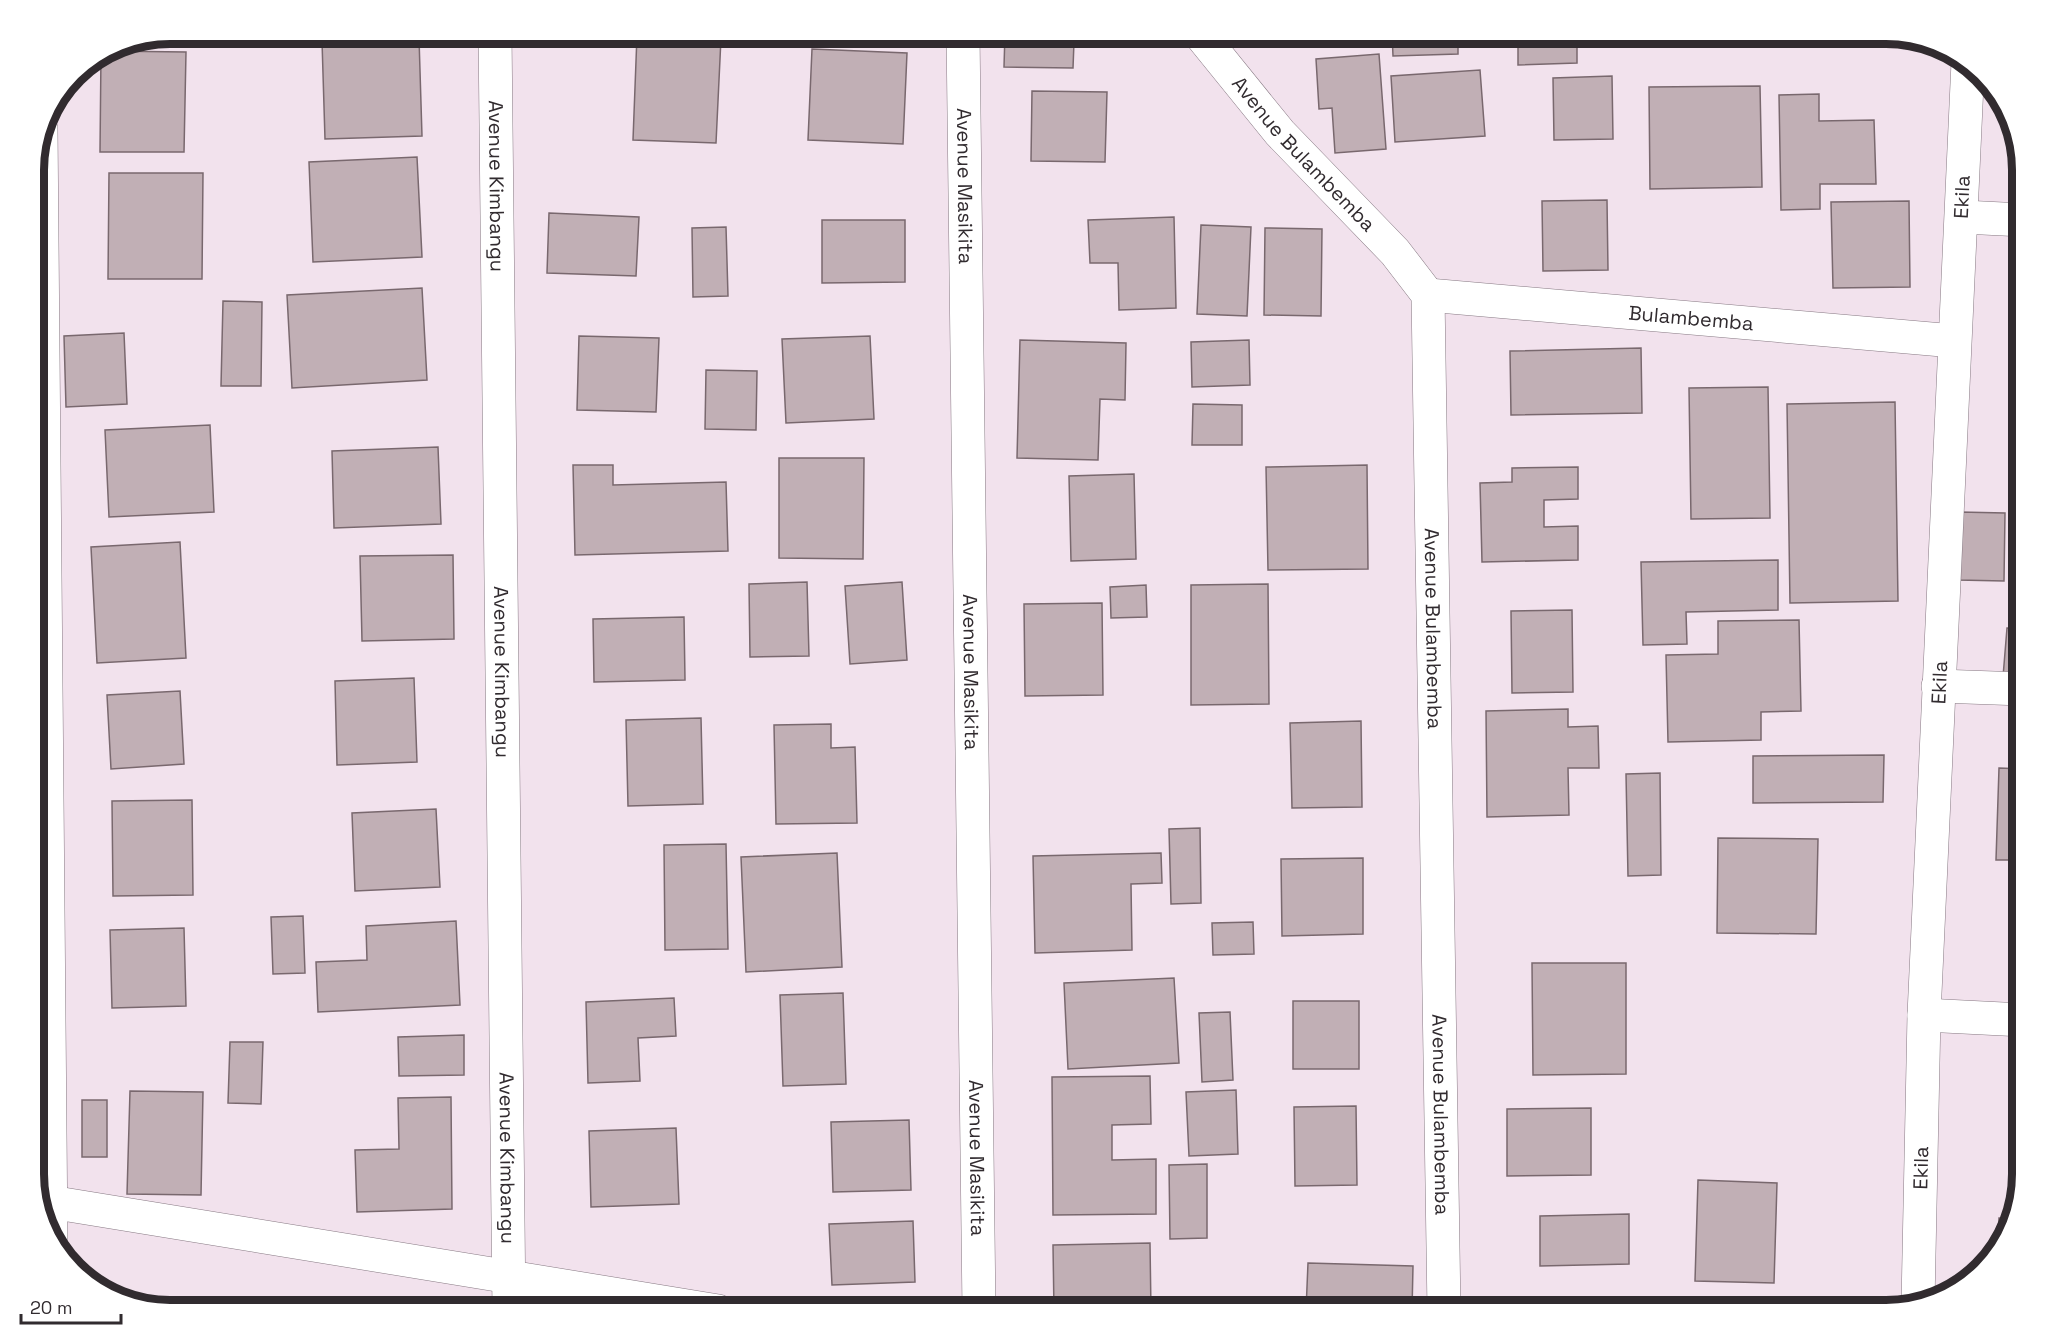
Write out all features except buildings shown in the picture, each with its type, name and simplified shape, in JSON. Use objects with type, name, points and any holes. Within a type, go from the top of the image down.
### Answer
[{"type":"street","name":"Avenue Kimbangu","points":[[495,44],[509,1300]]},
{"type":"street","name":"Avenue Masikita","points":[[963,44],[979,1300]]},
{"type":"street","name":"Avenue Bulambemba","points":[[1208,44],[1280,132],[1395,252],[1428,295],[1444,1300]]},
{"type":"street","name":"Ekila","points":[[1918,1296],[1924,1014],[1954,341],[1963,217],[1968,73]]},
{"type":"street","points":[[1963,217],[2012,219]]},
{"type":"street","name":"Bulambemba","points":[[1428,295],[1954,341]]},
{"type":"street","points":[[1938,686],[2012,689]]},
{"type":"street","points":[[44,933],[45,1191]]},
{"type":"street","points":[[1924,1014],[2012,1019]]},
{"type":"street","points":[[47,1201],[650,1300]]}]
